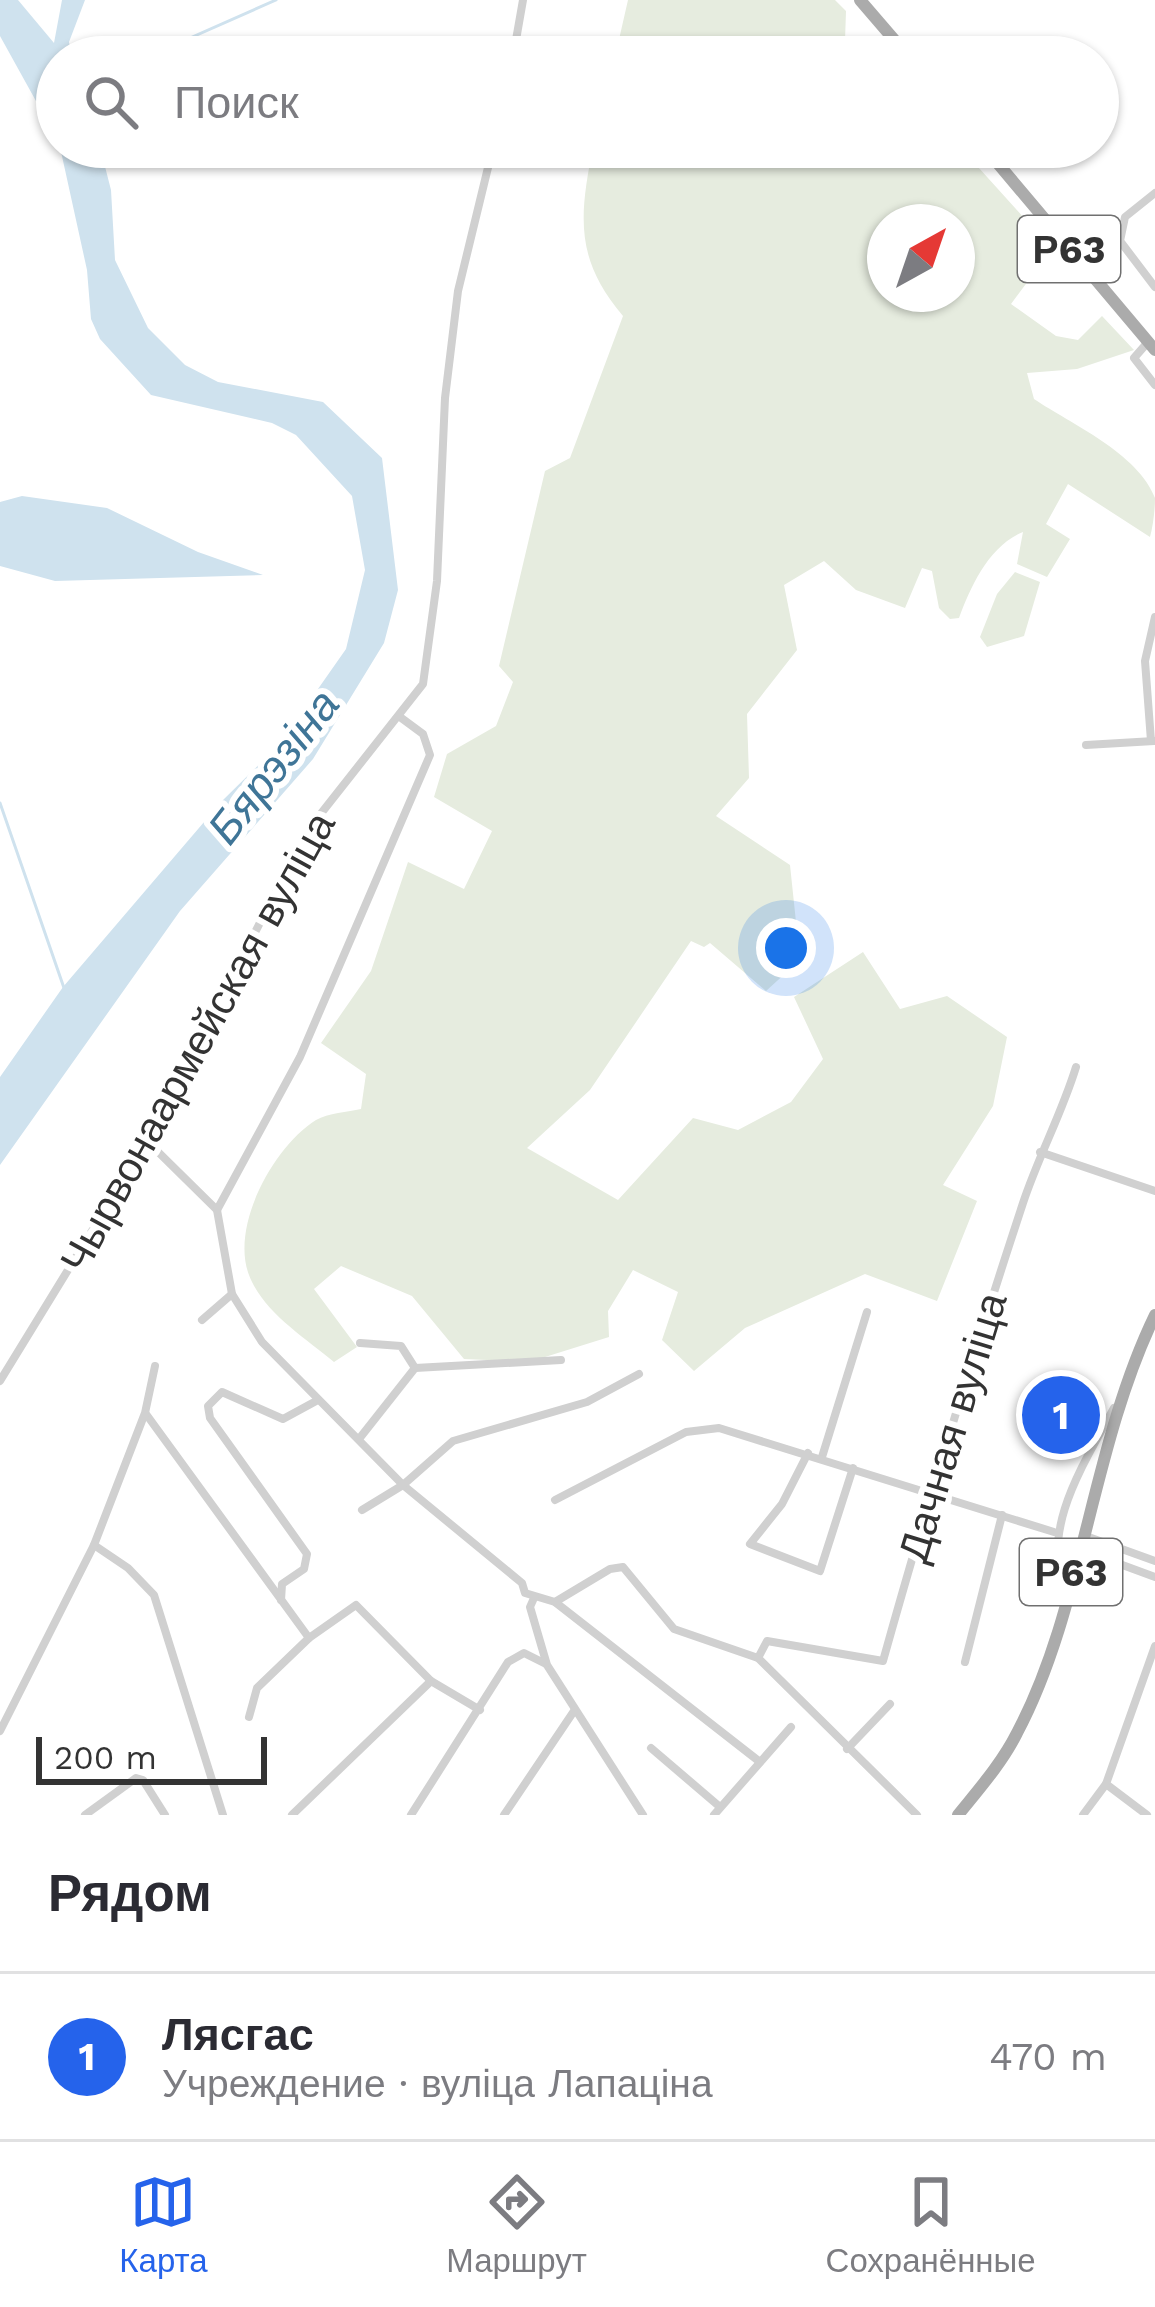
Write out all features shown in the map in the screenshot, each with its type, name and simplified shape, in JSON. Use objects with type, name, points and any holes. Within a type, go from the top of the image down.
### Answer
[{"type":"main road","points":[[860,0],[891,36]]},
{"type":"main road","name":"Р63","points":[[1002,168],[1152,346]]},
{"type":"main road","name":"Р63","points":[[958,1815],[1017,1734],[1044,1671],[1120,1397],[1155,1315]]},
{"type":"street","points":[[517,36],[523,0]]},
{"type":"street","name":"Чырвонаармейская вуліца","points":[[0,1381],[147,1141],[308,830],[400,717],[427,671],[458,292],[488,168]]},
{"type":"street","points":[[1155,193],[1125,217],[1120,241],[1155,287]]},
{"type":"street","points":[[1152,346],[1134,358],[1155,385]]},
{"type":"street","points":[[1086,745],[1153,741],[1145,661],[1155,617]]},
{"type":"street","points":[[217,1210],[301,1057],[430,755],[423,734],[400,717]]},
{"type":"street","name":"Дачная вуліца","points":[[758,1658],[767,1641],[884,1661],[930,1492],[1040,1152],[1064,1108],[1076,1067]]},
{"type":"street","points":[[147,1141],[217,1210],[232,1294],[262,1342],[318,1400],[403,1485],[533,1598],[555,1602],[760,1762]]},
{"type":"street","points":[[1040,1152],[1155,1191]]},
{"type":"street","points":[[202,1320],[232,1294]]},
{"type":"street","points":[[822,1457],[867,1312]]},
{"type":"street","points":[[360,1343],[400,1346],[415,1368]]},
{"type":"street","points":[[359,1439],[415,1368],[561,1360]]},
{"type":"street","points":[[0,1731],[94,1545],[146,1413],[155,1366]]},
{"type":"street","points":[[362,1510],[403,1485],[452,1441],[586,1402],[639,1374]]},
{"type":"street","points":[[281,1600],[282,1584],[304,1569],[307,1554],[210,1418],[208,1406],[222,1392],[283,1419],[318,1400]]},
{"type":"street","points":[[1065,1595],[1054,1567],[1054,1532],[1120,1397]]},
{"type":"street","points":[[146,1413],[309,1638]]},
{"type":"street","points":[[555,1500],[686,1432],[719,1428],[1054,1532]]},
{"type":"street","points":[[808,1454],[782,1504],[750,1544],[820,1571],[853,1468]]},
{"type":"street","points":[[964,1662],[1002,1515]]},
{"type":"street","points":[[1080,1542],[1155,1561]]},
{"type":"street","points":[[1080,1542],[1155,1577]]},
{"type":"street","points":[[94,1545],[154,1595],[223,1815]]},
{"type":"street","points":[[555,1602],[591,1578],[623,1567],[674,1630],[758,1658],[917,1815]]},
{"type":"street","points":[[533,1598],[530,1607],[547,1665],[643,1815]]},
{"type":"street","points":[[249,1717],[257,1688],[309,1638],[356,1605],[431,1681],[480,1710]]},
{"type":"street","points":[[1083,1815],[1106,1784],[1155,1646]]},
{"type":"street","points":[[411,1815],[517,1653],[547,1665]]},
{"type":"street","points":[[292,1815],[431,1681]]},
{"type":"street","points":[[847,1749],[890,1704]]},
{"type":"street","points":[[504,1815],[574,1711]]},
{"type":"street","points":[[651,1748],[717,1811],[790,1727]]},
{"type":"street","points":[[85,1815],[136,1778],[143,1780],[165,1815]]},
{"type":"street","points":[[1106,1784],[1147,1815]]},
{"type":"shaded area","points":[[628,0],[835,0],[846,11],[845,36],[620,36]]},
{"type":"shaded area","points":[[589,168],[979,168],[1052,249],[1011,304],[1056,336],[1078,340],[1102,316],[1134,350],[1077,369],[1027,373],[1034,399],[1119,453],[1146,482],[1155,498],[1151,533],[1150,537],[1068,484],[1046,524],[1070,539],[1047,577],[1017,564],[1023,532],[991,557],[959,618],[950,619],[939,608],[932,571],[922,568],[905,608],[856,590],[824,561],[784,585],[797,650],[747,714],[749,778],[716,816],[790,865],[800,960],[766,991],[710,943],[704,947],[691,941],[590,1090],[527,1148],[618,1200],[693,1118],[738,1130],[791,1102],[823,1059],[794,997],[863,952],[900,1009],[947,996],[1007,1037],[993,1106],[943,1185],[977,1201],[937,1301],[865,1274],[745,1328],[694,1371],[662,1340],[678,1292],[633,1270],[608,1311],[609,1337],[529,1362],[464,1359],[412,1296],[341,1266],[314,1289],[357,1347],[334,1362],[286,1323],[255,1288],[245,1255],[251,1211],[271,1168],[300,1132],[316,1120],[361,1109],[366,1074],[321,1043],[371,971],[408,862],[464,889],[492,831],[434,797],[447,754],[496,726],[513,682],[499,666],[545,471],[570,458],[623,316],[596,276],[585,237]]},
{"type":"shaded area","points":[[1015,572],[1040,582],[1024,636],[987,647],[980,637],[997,594]]},
{"type":"water","points":[[0,0],[18,0],[48,36],[36,36],[36,101],[0,36]]},
{"type":"water","points":[[62,0],[85,0],[71,36],[55,36]]},
{"type":"water","name":"Бярэзіна","points":[[65,168],[105,168],[115,260],[148,328],[185,365],[218,382],[323,402],[382,458],[398,590],[384,643],[313,759],[180,911],[0,1165],[0,1077],[63,987],[222,801],[278,746],[346,649],[365,570],[352,496],[296,435],[272,423],[151,395],[100,339],[91,319],[87,270]]},
{"type":"water","points":[[22,496],[107,508],[198,552],[263,575],[55,581],[0,566],[0,502]]},
{"type":"waterway","points":[[195,36],[276,0]]},
{"type":"waterway","points":[[0,803],[64,988]]},
{"type":"place","name":"Лясгас","points":[[1061,1415]]}]
